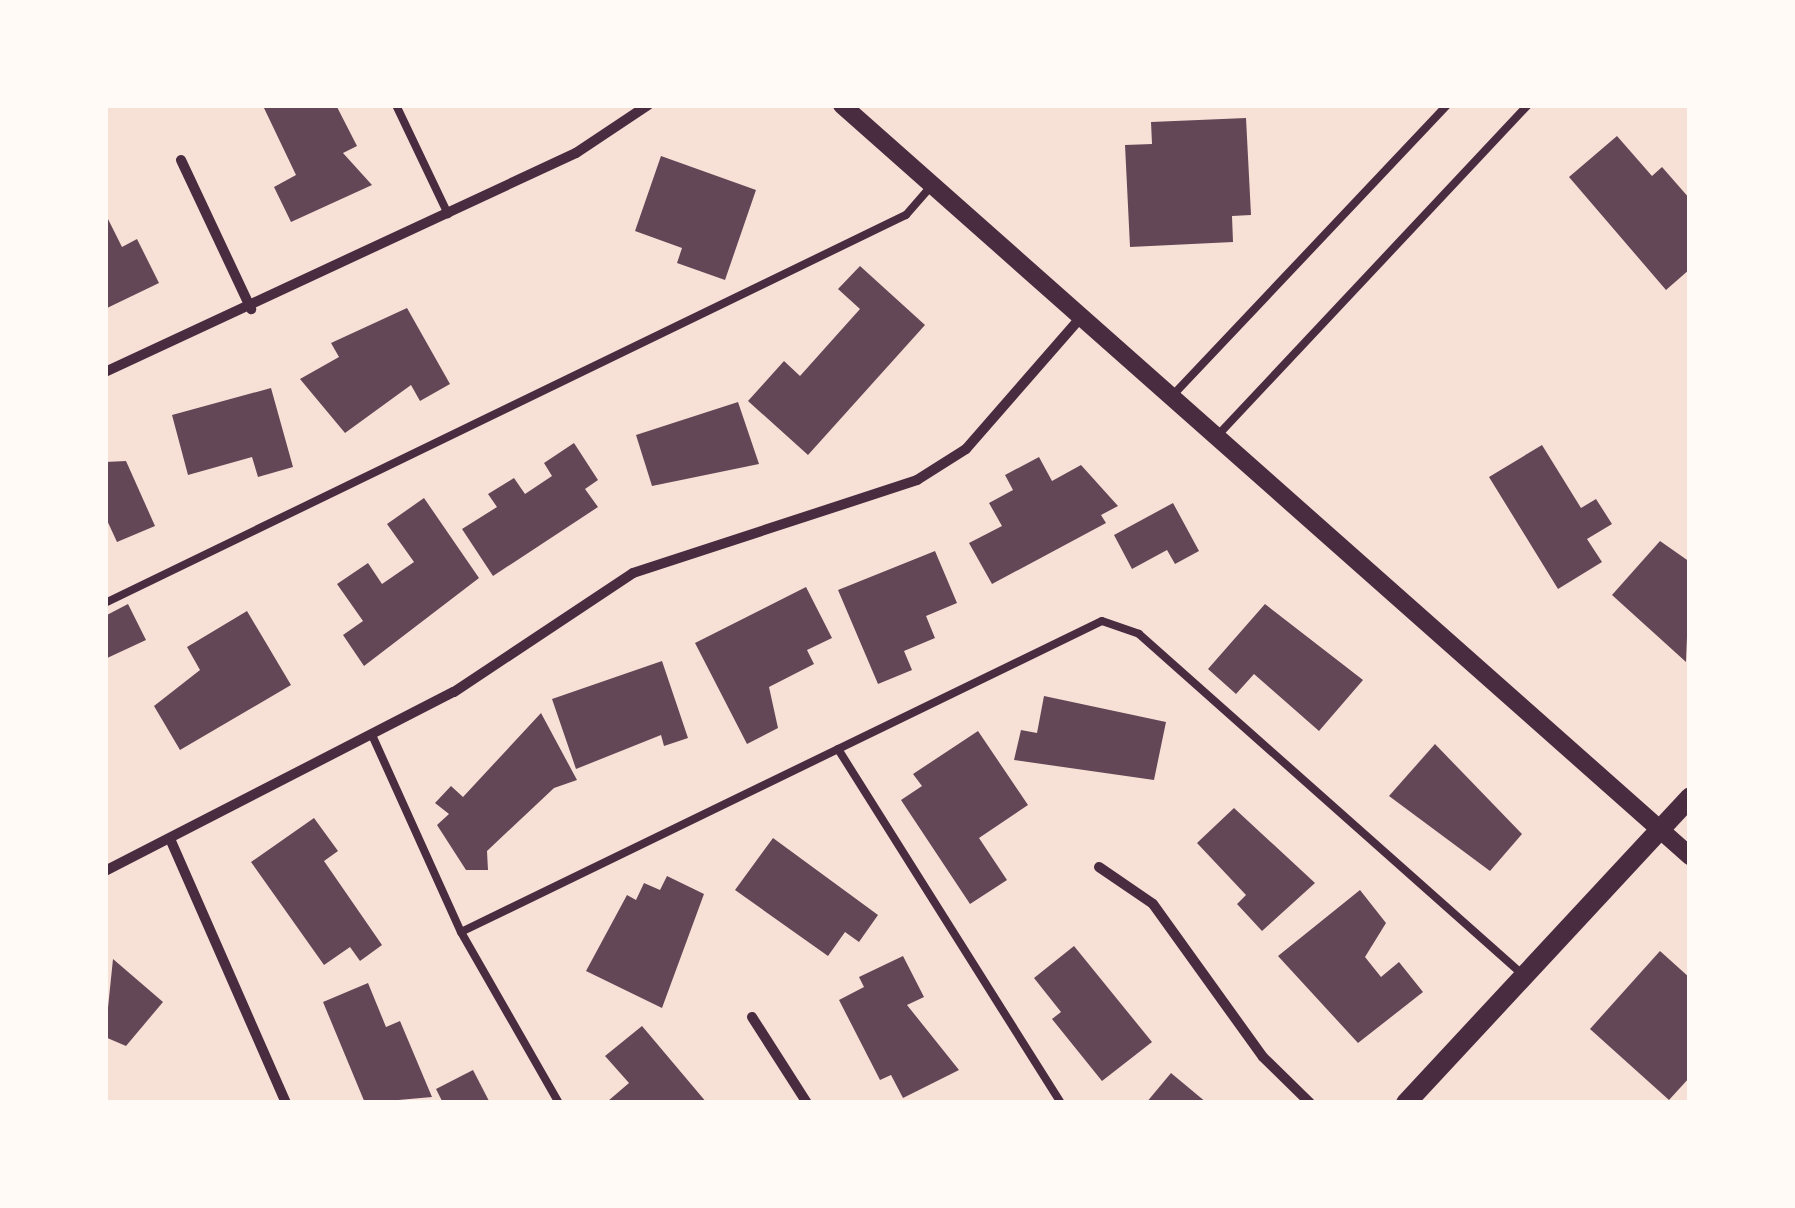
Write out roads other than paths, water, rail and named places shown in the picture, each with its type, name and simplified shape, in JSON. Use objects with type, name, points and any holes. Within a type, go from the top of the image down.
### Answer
[{"type":"main road","points":[[1406,1103],[1521,973],[1690,797]]},
{"type":"street","points":[[105,372],[576,154],[648,105]]},
{"type":"street","points":[[842,105],[1690,856]]},
{"type":"street","points":[[181,160],[250,308]]},
{"type":"street","points":[[105,871],[372,735],[633,574],[917,480],[966,449],[1082,316]]},
{"type":"street","points":[[171,840],[286,1103]]},
{"type":"street","points":[[1099,868],[1154,904],[1251,1043],[1310,1103]]},
{"type":"street","points":[[752,1017],[807,1103]]},
{"type":"lane","points":[[396,105],[448,214]]},
{"type":"lane","points":[[1173,395],[1446,105]]},
{"type":"lane","points":[[1218,435],[1529,106]]},
{"type":"lane","points":[[105,603],[906,215],[932,184]]},
{"type":"lane","points":[[461,932],[1102,621],[1139,634],[1521,973]]},
{"type":"lane","points":[[372,735],[461,932],[558,1103]]},
{"type":"lane","points":[[838,749],[1061,1103]]}]
